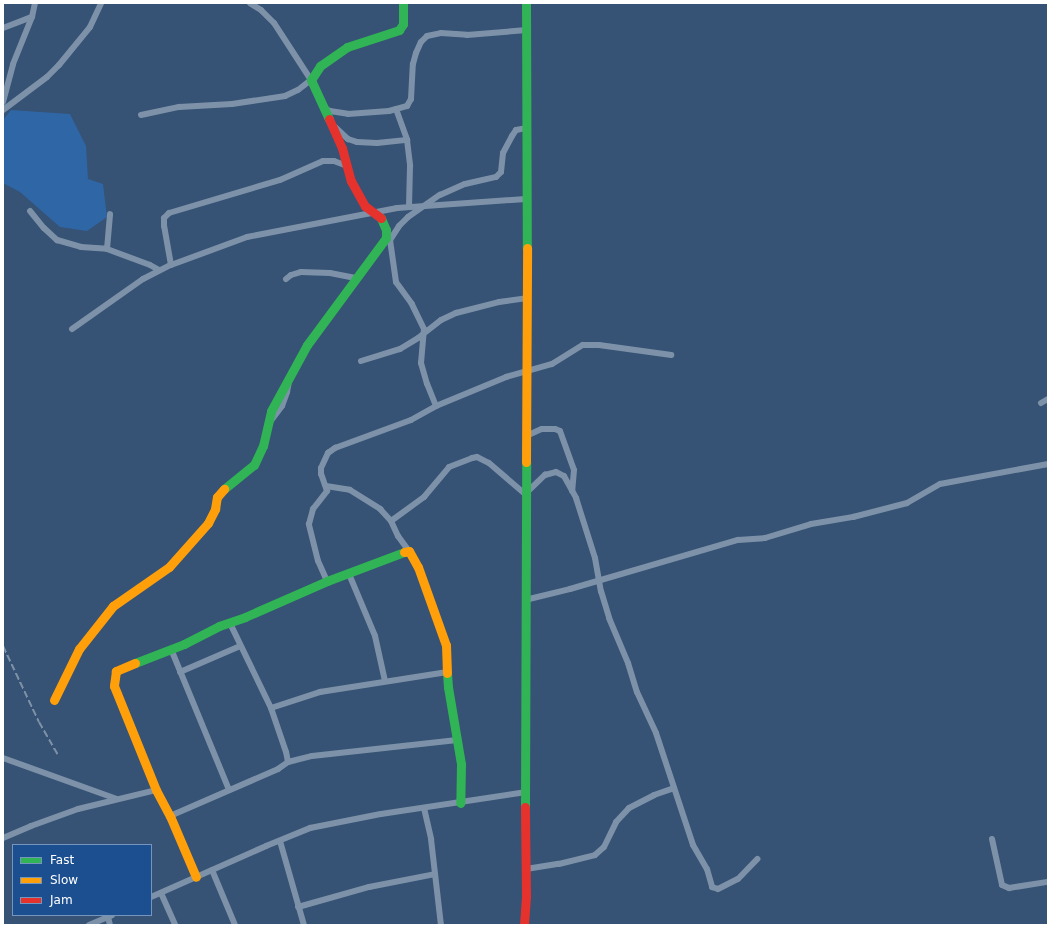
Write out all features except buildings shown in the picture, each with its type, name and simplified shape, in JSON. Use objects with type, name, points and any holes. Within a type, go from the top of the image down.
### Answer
[{"type":"street","points":[[3,102],[13,64],[32,17],[35,3]]},
{"type":"street","points":[[3,110],[47,77],[59,65],[90,27],[101,3]]},
{"type":"street","points":[[54,700],[79,649],[113,606],[169,567],[208,523],[215,509],[217,497],[224,488],[245,474],[254,465],[263,446],[271,411],[307,345],[323,321],[346,294],[386,238],[384,222],[376,212],[365,206],[351,181],[342,148],[311,80],[274,23],[261,10],[250,3]]},
{"type":"street","points":[[141,115],[179,107],[232,104],[285,96],[298,90],[311,80],[320,66],[347,47],[399,30],[403,24],[402,3]]},
{"type":"street","points":[[524,925],[526,869],[526,3]]},
{"type":"street","points":[[3,28],[32,17]]},
{"type":"street","points":[[322,107],[330,111],[348,114],[396,109],[407,106],[411,100],[413,64],[416,53],[421,42],[427,36],[441,33],[467,35],[527,30]]},
{"type":"street","points":[[396,109],[407,140],[410,166],[409,207]]},
{"type":"street","points":[[328,120],[348,139],[357,142],[377,144],[407,140]]},
{"type":"street","points":[[436,406],[421,364],[421,349],[424,333],[412,304],[396,282],[390,240],[399,226],[424,206],[458,187],[496,177],[501,172],[503,153],[512,136],[516,130],[526,128]]},
{"type":"street","points":[[171,265],[164,226],[164,218],[169,213],[280,180],[323,161],[334,161],[346,166]]},
{"type":"street","points":[[72,329],[129,288],[159,270],[247,237],[409,207],[526,199]]},
{"type":"street","points":[[30,211],[44,228],[57,240],[81,247],[108,249],[150,264],[159,270]]},
{"type":"street","points":[[108,249],[110,214]]},
{"type":"street","points":[[286,279],[296,273],[318,272],[344,274],[356,278]]},
{"type":"street","points":[[361,362],[400,349],[441,320],[456,313],[499,302],[527,298]]},
{"type":"street","points":[[327,581],[318,561],[309,524],[313,509],[325,495],[326,486],[322,480],[321,468],[328,453],[335,448],[411,420],[436,406],[496,380],[556,362],[583,345],[588,344],[670,355]]},
{"type":"street","points":[[1041,403],[1048,399]]},
{"type":"street","points":[[526,436],[542,429],[555,428],[560,431],[574,470],[572,491]]},
{"type":"street","points":[[391,521],[424,497],[449,466],[472,458],[477,457],[489,463],[525,494]]},
{"type":"street","points":[[525,600],[599,581],[738,540],[765,538],[811,524],[846,518],[907,503],[940,484],[1048,464]]},
{"type":"street","points":[[525,494],[545,476],[553,472],[560,473],[564,476],[572,491],[595,558],[599,581],[609,618],[628,664],[637,692],[656,733],[693,846],[707,869],[714,889],[718,889],[738,879],[757,859]]},
{"type":"street","points":[[326,486],[339,487],[360,495],[380,509],[391,521],[398,536],[418,567],[446,645],[447,672],[462,784],[460,803]]},
{"type":"street","points":[[196,877],[170,816],[156,790],[114,686],[114,679],[118,670],[171,649],[210,630],[230,623],[327,581],[349,574],[388,557],[409,551]]},
{"type":"street","points":[[349,574],[375,636],[386,681]]},
{"type":"street","points":[[230,623],[271,708],[288,762]]},
{"type":"street","points":[[180,672],[240,646]]},
{"type":"street","points":[[171,649],[229,790]]},
{"type":"street","points":[[271,708],[308,695],[447,672]]},
{"type":"street","points":[[170,816],[278,769],[288,762],[312,756],[457,740]]},
{"type":"street","points":[[3,758],[117,799]]},
{"type":"street","points":[[526,869],[559,864],[595,855],[604,846],[616,822],[629,808],[654,795],[674,788]]},
{"type":"street","points":[[3,838],[78,809],[156,790]]},
{"type":"street","points":[[152,897],[310,828],[334,822],[526,792]]},
{"type":"street","points":[[424,808],[431,839],[439,925]]},
{"type":"street","points":[[992,839],[1002,885],[1008,888],[1048,882]]},
{"type":"street","points":[[280,841],[304,925]]},
{"type":"street","points":[[212,870],[235,925]]},
{"type":"street","points":[[298,907],[369,887],[435,874]]},
{"type":"street","points":[[161,893],[175,925]]},
{"type":"street","points":[[89,925],[110,916],[110,925]]},
{"type":"shaded area","points":[[11,110],[70,114],[86,146],[88,179],[103,184],[107,217],[87,231],[60,227],[20,192],[3,183],[3,120]]},
{"type":"railway","points":[[3,646],[39,722],[58,755]]},
{"type":"traffic: fast","points":[[329,119],[311,80],[320,66],[347,47],[399,30],[403,24],[403,3]]},
{"type":"traffic: fast","points":[[526,3],[527,248]]},
{"type":"traffic: fast","points":[[224,489],[254,465],[263,446],[271,411],[307,345],[386,238],[386,230],[381,218]]},
{"type":"traffic: fast","points":[[525,807],[526,462]]},
{"type":"traffic: fast","points":[[135,663],[184,644],[219,626],[245,617],[327,581],[404,552]]},
{"type":"traffic: fast","points":[[447,673],[461,764],[460,803]]},
{"type":"traffic: slow","points":[[526,462],[527,248]]},
{"type":"traffic: slow","points":[[54,700],[79,649],[113,606],[169,567],[208,523],[215,509],[217,497],[224,489]]},
{"type":"traffic: slow","points":[[404,552],[409,551],[418,567],[446,645],[447,673]]},
{"type":"traffic: slow","points":[[135,663],[116,671],[114,686],[156,790],[170,816],[196,877]]},
{"type":"traffic: jam","points":[[329,119],[342,148],[351,181],[365,206],[381,218]]},
{"type":"traffic: jam","points":[[524,925],[526,895],[525,807]]}]
